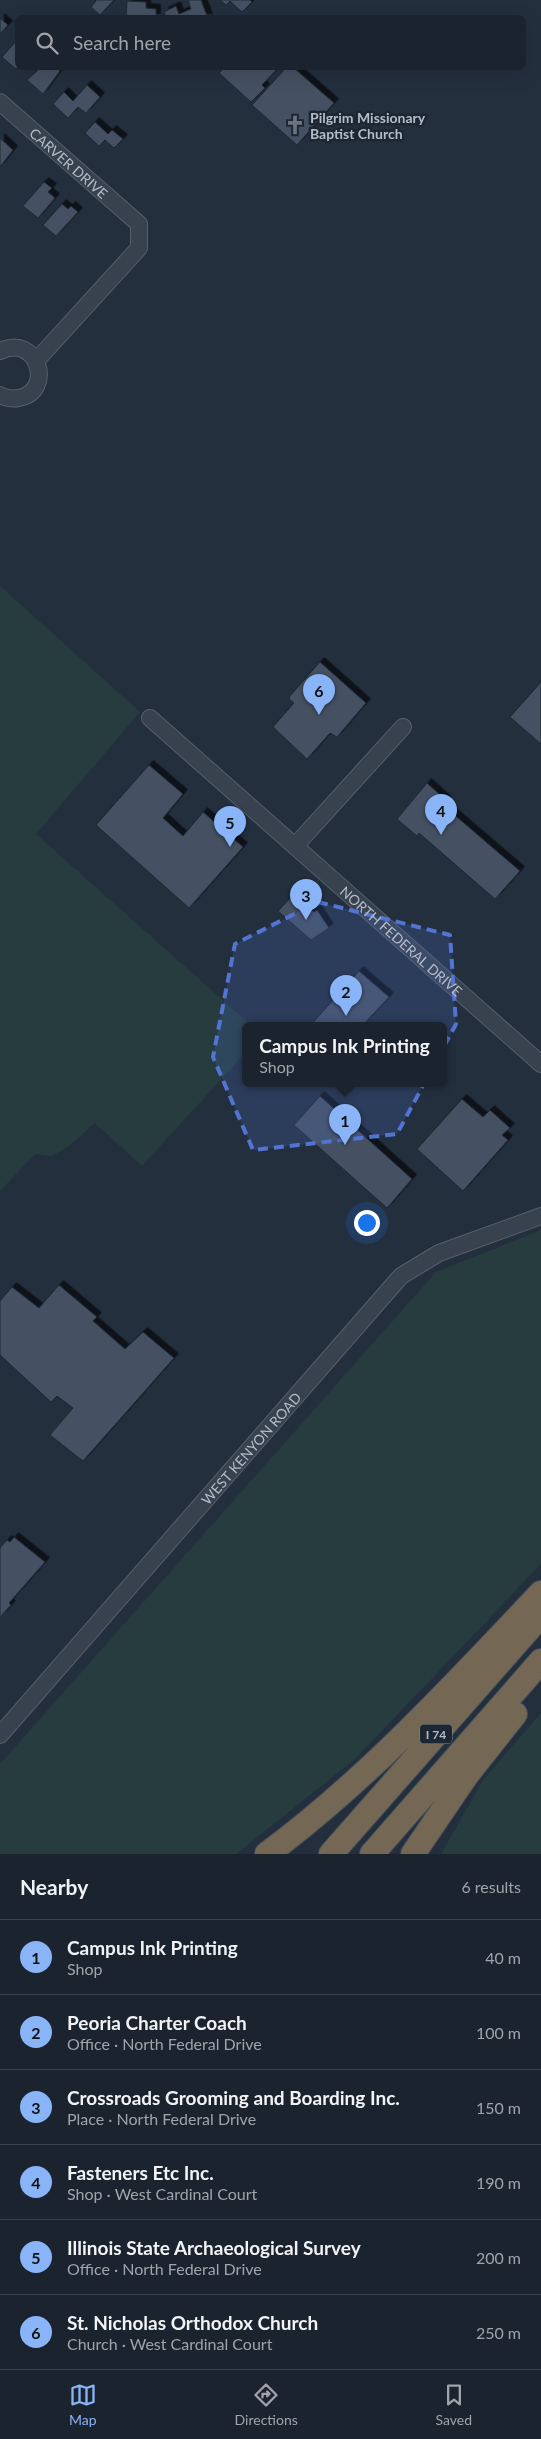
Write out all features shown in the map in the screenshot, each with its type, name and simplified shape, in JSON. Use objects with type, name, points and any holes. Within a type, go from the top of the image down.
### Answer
[{"type":"highway","points":[[267,1854],[333,1802],[405,1733],[541,1593]]},
{"type":"highway","name":"I 74","points":[[331,1854],[541,1615]]},
{"type":"highway","name":"I 74","points":[[372,1854],[541,1661]]},
{"type":"highway","points":[[413,1854],[466,1776],[541,1682]]},
{"type":"street","name":"CARVER DRIVE","points":[[0,102],[140,224],[139,248],[36,361]]},
{"type":"street","points":[[0,351],[17,348],[31,355],[36,361],[38,378],[29,394],[12,399],[0,395]]},
{"type":"street","name":"NORTH FEDERAL DRIVE","points":[[150,718],[541,1064]]},
{"type":"street","points":[[295,846],[403,727]]},
{"type":"street","name":"WEST KENYON ROAD","points":[[0,1735],[401,1276],[438,1253],[541,1216]]},
{"type":"highlighted area","points":[[318,902],[450,935],[456,1024],[397,1134],[253,1150],[213,1057],[235,944]]},
{"type":"green space","points":[[0,586],[140,712],[36,834],[248,1022],[242,1022],[242,1056],[142,1166],[95,1123],[69,1146],[52,1156],[35,1154],[0,1191]]},
{"type":"green space","points":[[541,1230],[541,1564],[355,1759],[236,1854],[0,1854],[0,1764],[436,1272]]},
{"type":"green space","points":[[541,1713],[541,1854],[441,1854],[483,1780]]},
{"type":"building","points":[[95,0],[114,0],[100,15],[91,7]]},
{"type":"building","points":[[188,0],[201,0],[207,15],[166,15],[164,12],[176,6],[179,14],[191,9]]},
{"type":"building","points":[[220,0],[250,0],[252,2],[242,12],[230,1],[226,5]]},
{"type":"building","points":[[127,1],[146,2],[146,8],[156,9],[156,15],[126,15]]},
{"type":"building","points":[[0,18],[8,25],[0,34]]},
{"type":"building","points":[[15,42],[15,68],[2,57]]},
{"type":"building","points":[[38,70],[60,71],[43,94],[27,80]]},
{"type":"building","points":[[222,70],[276,70],[262,85],[265,88],[251,102],[219,73]]},
{"type":"building","name":"Pilgrim Missionary Baptist Church","points":[[284,70],[296,70],[334,103],[297,145],[252,105]]},
{"type":"building","points":[[87,85],[100,97],[86,113],[78,107],[68,118],[53,104],[64,92],[73,101]]},
{"type":"building","points":[[95,122],[108,134],[112,130],[123,139],[114,148],[105,140],[99,146],[85,133]]},
{"type":"building","points":[[0,138],[13,150],[0,167]]},
{"type":"building","points":[[44,182],[52,188],[48,192],[55,198],[38,218],[23,206]]},
{"type":"building","points":[[62,204],[68,209],[71,206],[78,212],[56,236],[43,225]]},
{"type":"building","points":[[320,662],[366,703],[337,737],[330,733],[307,759],[273,727],[294,703],[289,699],[290,696]]},
{"type":"building","points":[[541,682],[541,744],[510,717]]},
{"type":"building","points":[[149,765],[183,794],[163,818],[183,836],[203,812],[243,847],[189,908],[96,825]]},
{"type":"building","points":[[427,783],[447,801],[443,805],[520,871],[495,899],[419,833],[417,836],[397,819]]},
{"type":"building","points":[[294,894],[314,912],[317,910],[329,928],[311,940],[278,911]]},
{"type":"building","points":[[359,971],[389,997],[366,1022],[314,1022]]},
{"type":"building","points":[[320,1096],[412,1179],[387,1208],[294,1125]]},
{"type":"building","points":[[462,1099],[483,1117],[490,1110],[510,1128],[502,1135],[508,1140],[463,1191],[417,1149]]},
{"type":"building","points":[[59,1285],[97,1317],[93,1321],[125,1349],[143,1332],[174,1358],[83,1461],[50,1435],[73,1408],[57,1396],[51,1402],[0,1355],[0,1301],[12,1287],[39,1308]]},
{"type":"building","points":[[14,1537],[45,1562],[9,1603],[11,1605],[0,1617],[0,1548],[7,1540],[10,1542]]},
{"type":"place","name":"Pilgrim Missionary Baptist Church","points":[[295,125]]},
{"type":"place","name":"St. Nicholas Orthodox Church","points":[[319,715]]},
{"type":"place","name":"Fasteners Etc Inc.","points":[[441,835]]},
{"type":"place","name":"Illinois State Archaeological Survey","points":[[230,847]]},
{"type":"place","name":"Crossroads Grooming and Boarding Inc.","points":[[306,920]]},
{"type":"place","name":"Peoria Charter Coach","points":[[346,1016]]},
{"type":"place","name":"Campus Ink Printing","points":[[345,1145]]}]
